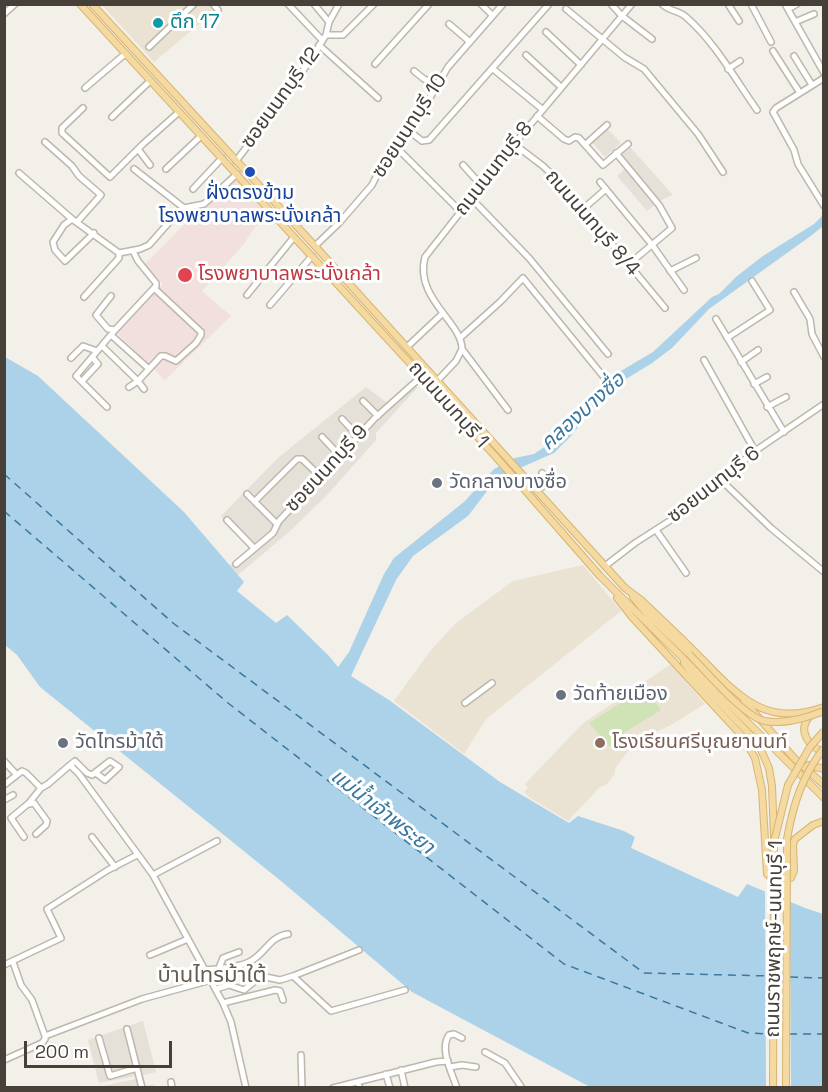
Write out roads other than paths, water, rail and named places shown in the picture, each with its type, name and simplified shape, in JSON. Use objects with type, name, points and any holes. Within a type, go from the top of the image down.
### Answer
[{"type":"main road","name":"ถนนนนทบุรี 1","points":[[80,4],[422,376],[520,478],[600,576],[699,671],[824,798]]},
{"type":"main road","name":"ถนนนนทบุรี 1","points":[[92,4],[407,347],[499,455]]},
{"type":"main road","name":"ถนนนนทบุรี 1","points":[[520,478],[537,491],[625,588],[641,600],[742,699],[764,710],[781,713],[795,714],[823,709]]},
{"type":"main road","points":[[600,576],[632,617],[743,737],[752,751],[762,790],[767,874],[771,877],[791,878],[794,871],[793,844],[795,839],[813,825],[824,821]]},
{"type":"main road","points":[[625,588],[648,615],[743,709],[764,721],[802,719],[823,709]]},
{"type":"main road","points":[[677,652],[708,691],[758,742],[772,786],[774,842]]},
{"type":"main road","points":[[742,699],[794,758],[824,786]]},
{"type":"main road","points":[[823,709],[807,720],[805,736],[809,744],[824,750]]},
{"type":"main road","name":"ถนนราชพฤกษ์-นนทบุรี 1","points":[[773,1088],[774,842],[788,785],[810,747],[824,731]]},
{"type":"main road","name":"ถนนราชพฤกษ์-นนทบุรี 1","points":[[786,1088],[787,839],[792,809],[807,771],[824,750]]},
{"type":"main road","points":[[794,758],[806,765],[824,769]]},
{"type":"street","points":[[4,14],[15,4]]},
{"type":"street","points":[[149,47],[194,4]]},
{"type":"street","points":[[213,4],[218,10]]},
{"type":"street","points":[[288,4],[378,98]]},
{"type":"street","points":[[314,4],[329,22]]},
{"type":"street","points":[[322,40],[339,4]]},
{"type":"street","points":[[322,40],[343,35],[374,4]]},
{"type":"street","points":[[418,4],[423,10]]},
{"type":"street","points":[[375,64],[429,4]]},
{"type":"street","points":[[481,4],[492,15]]},
{"type":"street","name":"ซอยนนทบุรี 10","points":[[315,246],[340,222],[372,185],[382,165],[439,84],[448,67],[503,4]]},
{"type":"street","points":[[408,130],[422,141],[429,141],[549,4]]},
{"type":"street","points":[[611,4],[651,39]]},
{"type":"street","name":"ถนนนนทบุรี 8","points":[[508,410],[462,349],[460,338],[431,297],[424,261],[430,250],[542,109],[632,4]]},
{"type":"street","points":[[662,4],[672,12],[685,15],[711,45],[758,110]]},
{"type":"street","points":[[728,4],[739,21]]},
{"type":"street","points":[[751,4],[771,42]]},
{"type":"street","points":[[797,4],[786,7],[824,73]]},
{"type":"street","points":[[566,9],[624,57],[644,69],[698,134],[723,172]]},
{"type":"street","points":[[795,22],[814,14]]},
{"type":"street","points":[[450,24],[470,42]]},
{"type":"street","points":[[546,32],[581,65]]},
{"type":"street","name":"ซอยนนทบุรี 12","points":[[236,161],[281,102],[322,40]]},
{"type":"street","points":[[773,51],[800,93]]},
{"type":"street","points":[[85,88],[125,54]]},
{"type":"street","points":[[526,55],[561,87]]},
{"type":"street","points":[[794,56],[812,85]]},
{"type":"street","points":[[728,69],[740,61]]},
{"type":"street","points":[[494,69],[542,109]]},
{"type":"street","points":[[414,71],[424,79],[439,84]]},
{"type":"street","points":[[824,78],[773,112],[794,150],[798,164],[824,206]]},
{"type":"street","points":[[112,117],[150,81]]},
{"type":"street","points":[[83,108],[62,129],[62,133],[110,177],[179,112]]},
{"type":"street","points":[[537,116],[564,139],[569,141],[577,136],[603,165],[628,144]]},
{"type":"street","points":[[584,144],[587,144],[607,125]]},
{"type":"street","points":[[166,169],[201,136]]},
{"type":"street","points":[[45,142],[101,195],[74,220],[64,225],[53,242],[55,250],[65,261],[94,233]]},
{"type":"street","name":"ถนนนนทบุรี 8/4","points":[[514,144],[543,166],[583,209],[665,308]]},
{"type":"street","points":[[396,147],[461,212]]},
{"type":"street","points":[[138,149],[150,165]]},
{"type":"street","points":[[616,153],[659,205],[672,228],[653,246],[628,264]]},
{"type":"street","points":[[193,189],[222,158]]},
{"type":"street","points":[[463,165],[482,185]]},
{"type":"street","points":[[134,169],[184,208]]},
{"type":"street","points":[[19,173],[74,220],[119,253],[149,245],[184,208],[200,206],[209,201],[237,174]]},
{"type":"street","points":[[600,182],[653,246],[684,290]]},
{"type":"street","points":[[583,209],[606,189]]},
{"type":"street","points":[[471,198],[529,258],[608,354]]},
{"type":"street","points":[[247,295],[294,237]]},
{"type":"street","points":[[107,407],[76,376],[113,332],[155,289],[156,283],[133,251]]},
{"type":"street","points":[[84,297],[119,258],[119,253]]},
{"type":"street","points":[[270,305],[312,256]]},
{"type":"street","points":[[670,271],[696,258]]},
{"type":"street","points":[[460,338],[523,278],[603,376]]},
{"type":"street","points":[[727,338],[770,310],[752,281]]},
{"type":"street","points":[[129,387],[138,381],[161,356],[176,361],[196,343],[201,335],[155,289]]},
{"type":"street","points":[[794,292],[810,319],[812,334],[824,357]]},
{"type":"street","points":[[111,296],[96,315],[149,369]]},
{"type":"street","points":[[407,347],[442,314]]},
{"type":"street","points":[[716,319],[784,432]]},
{"type":"street","points":[[72,358],[83,346],[97,351]]},
{"type":"street","points":[[102,346],[144,389]]},
{"type":"street","points":[[437,381],[456,361],[462,349]]},
{"type":"street","points":[[741,362],[758,350]]},
{"type":"street","points":[[84,380],[98,364],[92,357]]},
{"type":"street","points":[[704,360],[755,452]]},
{"type":"street","name":"ซอยนนทบุรี 9","points":[[236,564],[273,533],[278,524],[358,436],[422,376]]},
{"type":"street","points":[[754,384],[767,377]]},
{"type":"street","points":[[767,407],[786,397]]},
{"type":"street","points":[[363,401],[378,416]]},
{"type":"street","name":"ซอยนนทบุรี 6","points":[[605,566],[688,509],[755,452],[824,404]]},
{"type":"street","points":[[342,419],[358,436]]},
{"type":"street","points":[[322,437],[340,456]]},
{"type":"street","points":[[255,501],[297,459],[302,459],[321,477]]},
{"type":"street","points":[[537,491],[549,481],[542,473]]},
{"type":"street","points":[[722,480],[771,528],[824,572]]},
{"type":"street","points":[[247,494],[278,524]]},
{"type":"street","points":[[227,520],[254,548]]},
{"type":"street","points":[[656,530],[686,573]]},
{"type":"street","points":[[465,703],[492,683]]},
{"type":"street","points":[[4,761],[16,774]]},
{"type":"street","points":[[24,837],[11,818],[29,803],[41,788],[75,761],[89,775],[96,773]]},
{"type":"street","points":[[71,766],[153,875],[206,970],[223,1003],[236,1042],[246,1088]]},
{"type":"street","points":[[4,785],[22,771],[26,772],[41,788]]},
{"type":"street","points":[[4,800],[13,795]]},
{"type":"street","points":[[29,803],[30,805],[34,803],[47,821],[46,825],[36,834]]},
{"type":"street","points":[[92,837],[115,867]]},
{"type":"street","points":[[153,875],[217,841]]},
{"type":"street","points":[[4,965],[61,938],[47,909],[137,855]]},
{"type":"street","points":[[206,970],[250,962],[275,937],[288,934]]},
{"type":"street","points":[[150,955],[188,939]]},
{"type":"street","points":[[216,989],[229,986],[244,990],[261,975],[280,980],[359,950]]},
{"type":"street","points":[[219,968],[223,958],[239,952]]},
{"type":"street","points":[[4,1060],[45,1040],[32,1000],[21,985],[13,962]]},
{"type":"street","points":[[293,976],[331,1011],[405,990]]},
{"type":"street","points":[[45,1036],[142,999],[211,980]]},
{"type":"street","points":[[223,1003],[275,990],[279,991],[283,1000]]},
{"type":"street","points":[[127,1029],[142,1088]]},
{"type":"street","points":[[457,1088],[449,1064],[446,1039],[451,1034],[462,1038]]},
{"type":"street","points":[[99,1038],[110,1076],[137,1068]]},
{"type":"street","points":[[485,1052],[505,1063],[522,1088]]},
{"type":"street","points":[[301,1055],[302,1088]]},
{"type":"street","points":[[333,1088],[443,1060],[449,1064],[476,1067]]},
{"type":"street","points":[[401,1070],[405,1088]]},
{"type":"street","points":[[386,1074],[390,1088]]},
{"type":"water","points":[[823,215],[823,226],[812,235],[709,309],[672,348],[608,390],[554,453],[497,478],[468,516],[413,556],[396,580],[351,676],[389,700],[500,782],[569,823],[578,816],[624,831],[635,837],[631,848],[738,897],[747,884],[823,914],[823,1087],[590,1087],[412,992],[281,881],[40,687],[17,655],[5,645],[5,357],[38,376],[184,512],[244,582],[237,591],[276,623],[287,615],[338,667],[349,652],[384,574],[394,558],[465,501],[494,469],[515,458],[534,454],[552,442],[584,403],[609,378],[653,352],[737,276],[763,256],[814,224]]},
{"type":"place","name":"ตึก 17","points":[[158,23]]},
{"type":"place","name":"ฝั่งตรงข้าม โรงพยาบาลพระนั่งเกล้า","points":[[250,172]]},
{"type":"place","name":"โรงพยาบาลพระนั่งเกล้า","points":[[185,275]]},
{"type":"place","name":"วัดกลางบางซื่อ","points":[[437,483]]},
{"type":"place","name":"วัดท้ายเมือง","points":[[561,695]]},
{"type":"place","name":"วัดไทรม้าใต้","points":[[63,743]]},
{"type":"place","name":"โรงเรียนศรีบุณยานนท์","points":[[600,743]]},
{"type":"district","name":"บ้านไทรม้าใต้","points":[[212,976]]},
{"type":"water label","name":"คลองบางซื่อ","points":[[583,412]]},
{"type":"water label","name":"แม่น้ำเจ้าพระยา","points":[[382,812]]}]
